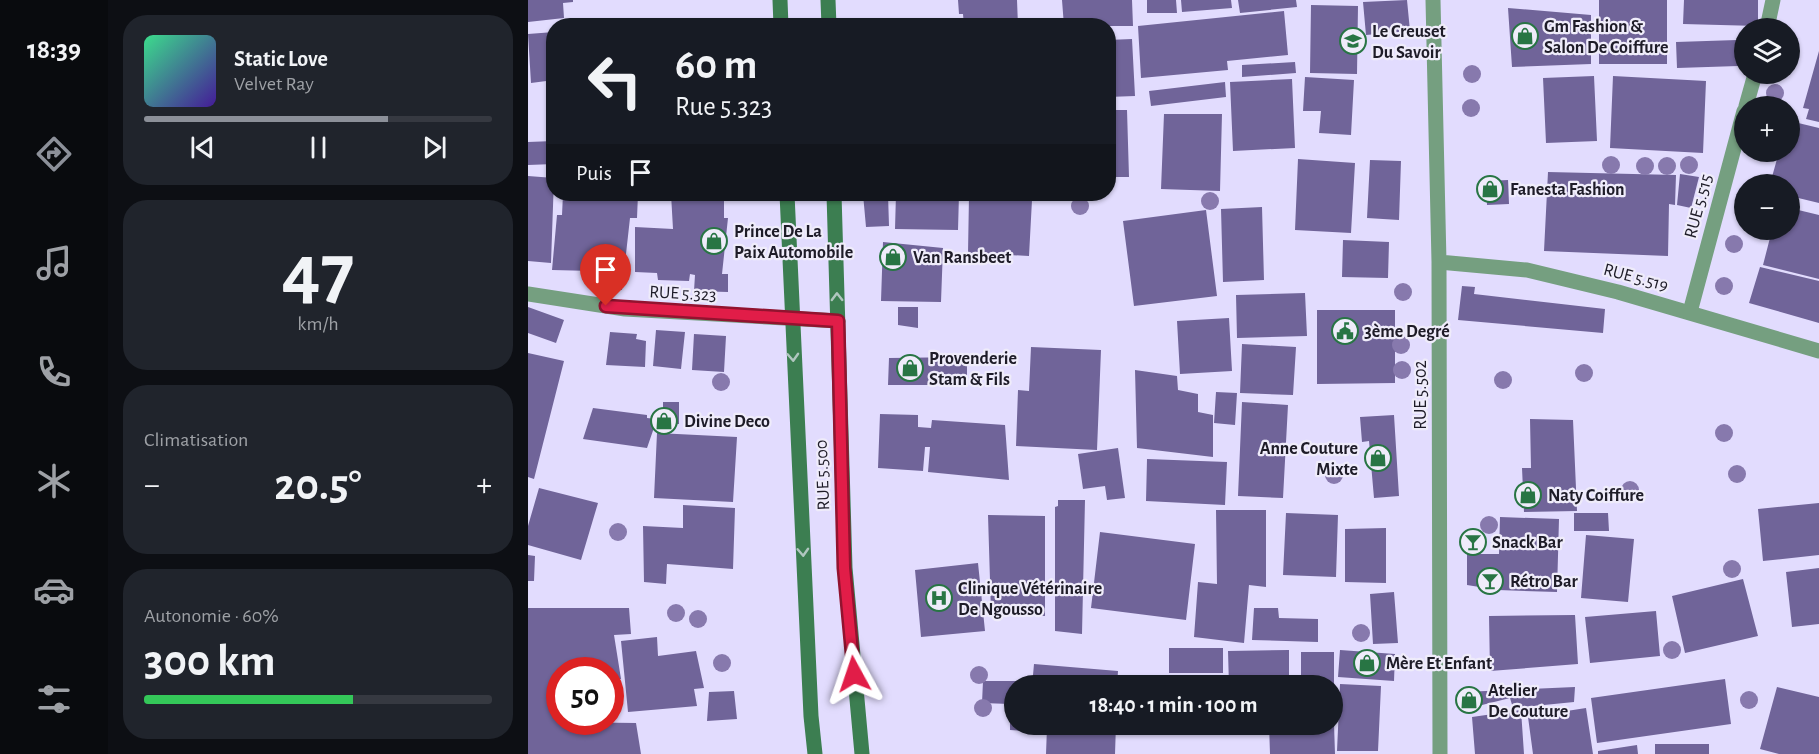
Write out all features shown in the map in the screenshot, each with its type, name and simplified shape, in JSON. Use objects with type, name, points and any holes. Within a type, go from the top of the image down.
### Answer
[{"type":"main road","points":[[780,0],[781,18]]},
{"type":"main road","points":[[828,0],[829,18]]},
{"type":"main road","name":"RUE 5.500","points":[[787,201],[791,319],[815,754]]},
{"type":"main road","name":"RUE 5.500","points":[[834,201],[844,568],[862,754]]},
{"type":"street","name":"RUE 5.502","points":[[1433,0],[1439,262],[1440,754]]},
{"type":"street","points":[[1769,18],[1773,0]]},
{"type":"street","name":"RUE 5.515","points":[[1690,312],[1734,148]]},
{"type":"street","name":"RUE 5.519","points":[[1439,262],[1527,270],[1690,312],[1819,351]]},
{"type":"street","name":"RUE 5.323","points":[[528,294],[625,309],[838,321]]},
{"type":"building","points":[[528,0],[573,0],[573,2],[563,3],[564,18],[546,18],[546,20],[528,22]]},
{"type":"building","points":[[958,0],[1017,0],[1018,18],[963,18],[963,14],[959,14]]},
{"type":"building","points":[[1062,0],[1132,0],[1133,26],[1116,26],[1116,18],[1063,18]]},
{"type":"building","points":[[1147,0],[1176,0],[1177,13],[1147,13]]},
{"type":"building","points":[[1181,0],[1231,0],[1232,8],[1182,12]]},
{"type":"building","points":[[1238,0],[1296,0],[1297,7],[1240,13]]},
{"type":"building","points":[[1407,0],[1410,31],[1366,35],[1363,2]]},
{"type":"building","points":[[1599,0],[1667,0],[1667,64],[1599,64]]},
{"type":"building","points":[[1684,0],[1758,0],[1758,18],[1734,18],[1734,25],[1683,24]]},
{"type":"building","points":[[1311,5],[1358,6],[1357,74],[1310,73]]},
{"type":"building","points":[[1508,8],[1591,15],[1591,64],[1512,67]]},
{"type":"building","points":[[1284,11],[1288,55],[1227,61],[1228,70],[1141,78],[1138,26]]},
{"type":"building","points":[[546,33],[546,81],[531,83],[528,34]]},
{"type":"building","points":[[1132,39],[1135,96],[1116,97],[1116,40]]},
{"type":"building","points":[[1734,40],[1734,66],[1677,68],[1676,42]]},
{"type":"building","points":[[1819,51],[1819,122],[1806,119],[1809,109],[1803,108]]},
{"type":"building","points":[[1295,62],[1296,73],[1242,77],[1242,65]]},
{"type":"building","points":[[1594,76],[1597,141],[1546,143],[1543,78]]},
{"type":"building","points":[[1613,76],[1706,81],[1703,153],[1610,148]]},
{"type":"building","points":[[1305,77],[1354,80],[1351,135],[1319,133],[1321,111],[1303,111]]},
{"type":"building","points":[[1292,79],[1295,148],[1233,151],[1230,82]]},
{"type":"building","points":[[1225,82],[1226,97],[1151,106],[1149,91]]},
{"type":"building","points":[[1116,110],[1127,110],[1129,177],[1116,177]]},
{"type":"building","points":[[1164,114],[1222,114],[1220,191],[1161,189]]},
{"type":"building","points":[[1800,123],[1819,128],[1819,203],[1800,198],[1800,174],[1773,174],[1776,162],[1800,162]]},
{"type":"building","points":[[546,141],[546,164],[528,165],[528,142]]},
{"type":"building","points":[[1298,159],[1355,163],[1351,233],[1295,230]]},
{"type":"building","points":[[1370,160],[1401,161],[1399,220],[1367,218]]},
{"type":"building","points":[[1548,172],[1676,175],[1675,205],[1669,204],[1668,256],[1544,251]]},
{"type":"building","points":[[1680,174],[1699,177],[1691,208],[1677,205]]},
{"type":"building","points":[[528,176],[546,177],[546,201],[553,201],[551,263],[528,261]]},
{"type":"building","points":[[1508,180],[1509,204],[1487,205],[1486,181]]},
{"type":"building","points":[[563,201],[638,201],[637,218],[630,218],[622,290],[590,286],[593,271],[552,270],[557,215],[562,215]]},
{"type":"building","points":[[671,201],[724,201],[724,218],[728,218],[722,274],[728,274],[728,292],[694,291],[695,275],[690,274],[689,281],[658,280],[657,273],[635,272],[635,227],[673,229]]},
{"type":"building","points":[[864,201],[888,201],[889,226],[866,227]]},
{"type":"building","points":[[896,201],[959,201],[958,230],[895,229]]},
{"type":"building","points":[[969,201],[1032,201],[1029,256],[968,253]]},
{"type":"building","points":[[1262,207],[1264,280],[1223,282],[1221,209]]},
{"type":"building","points":[[1206,210],[1217,296],[1134,306],[1123,221]]},
{"type":"building","points":[[1800,210],[1819,215],[1819,279],[1763,265],[1769,240],[1800,240]]},
{"type":"building","points":[[1343,240],[1389,242],[1388,278],[1342,277]]},
{"type":"building","points":[[883,242],[943,248],[941,302],[881,301]]},
{"type":"building","points":[[1760,267],[1819,281],[1819,323],[1749,303]]},
{"type":"building","points":[[1462,286],[1475,287],[1474,294],[1605,309],[1603,333],[1458,320]]},
{"type":"building","points":[[1305,293],[1307,336],[1237,338],[1236,295]]},
{"type":"building","points":[[528,307],[564,320],[556,343],[528,333]]},
{"type":"building","points":[[898,307],[918,307],[918,328],[898,325]]},
{"type":"building","points":[[1317,310],[1395,310],[1395,383],[1317,384]]},
{"type":"building","points":[[1229,318],[1232,371],[1180,374],[1177,321]]},
{"type":"building","points":[[656,330],[685,332],[681,369],[653,366]]},
{"type":"building","points":[[610,332],[637,334],[636,339],[646,341],[645,367],[606,365]]},
{"type":"building","points":[[694,334],[726,336],[724,372],[692,370]]},
{"type":"building","points":[[1242,344],[1296,347],[1293,395],[1240,393]]},
{"type":"building","points":[[1031,347],[1101,350],[1097,450],[1016,446],[1018,390],[1029,391]]},
{"type":"building","points":[[528,353],[564,361],[534,479],[528,477]]},
{"type":"building","points":[[967,357],[967,385],[888,385],[889,358]]},
{"type":"building","points":[[1135,370],[1177,376],[1178,390],[1198,394],[1198,412],[1213,415],[1213,457],[1137,448]]},
{"type":"building","points":[[1216,392],[1237,393],[1235,425],[1214,423]]},
{"type":"building","points":[[663,402],[679,402],[679,424],[663,424]]},
{"type":"building","points":[[1242,402],[1288,405],[1283,498],[1238,496]]},
{"type":"building","points":[[593,408],[647,415],[647,418],[657,419],[647,448],[583,439]]},
{"type":"building","points":[[880,414],[918,415],[918,427],[931,428],[932,420],[1005,425],[1009,480],[928,472],[930,447],[925,447],[923,471],[878,468]]},
{"type":"building","points":[[1394,415],[1399,496],[1374,498],[1369,441],[1362,442],[1360,417]]},
{"type":"building","points":[[1530,419],[1573,420],[1577,511],[1524,512],[1522,468],[1531,468]]},
{"type":"building","points":[[657,433],[737,437],[733,502],[654,498]]},
{"type":"building","points":[[1118,448],[1125,498],[1107,500],[1105,486],[1083,489],[1078,454]]},
{"type":"building","points":[[1147,459],[1227,462],[1225,505],[1146,501]]},
{"type":"building","points":[[539,488],[598,503],[581,560],[528,545],[528,526]]},
{"type":"building","points":[[1058,500],[1085,500],[1082,634],[1055,631],[1055,507],[1058,506]]},
{"type":"building","points":[[1819,503],[1819,555],[1763,561],[1758,509]]},
{"type":"building","points":[[683,505],[735,508],[733,569],[667,564],[666,584],[644,582],[643,526],[683,528]]},
{"type":"building","points":[[1216,510],[1266,510],[1266,587],[1249,585],[1244,643],[1194,637],[1198,582],[1217,584]]},
{"type":"building","points":[[1286,513],[1338,515],[1336,577],[1283,575]]},
{"type":"building","points":[[1574,513],[1608,513],[1609,531],[1574,531]]},
{"type":"building","points":[[988,515],[1045,516],[1045,616],[991,613]]},
{"type":"building","points":[[1500,517],[1559,519],[1557,592],[1498,590],[1467,585],[1467,554],[1499,554]]},
{"type":"building","points":[[1386,528],[1386,583],[1345,582],[1345,529]]},
{"type":"building","points":[[1100,532],[1195,544],[1186,620],[1091,608]]},
{"type":"building","points":[[1586,535],[1634,539],[1628,602],[1581,598]]},
{"type":"building","points":[[528,555],[535,556],[534,581],[528,581]]},
{"type":"building","points":[[978,563],[985,631],[921,637],[915,570]]},
{"type":"building","points":[[1819,568],[1819,624],[1792,627],[1786,572]]},
{"type":"building","points":[[1743,579],[1758,636],[1685,653],[1672,596]]},
{"type":"building","points":[[1394,592],[1398,643],[1373,644],[1370,594]]},
{"type":"building","points":[[528,608],[629,608],[631,634],[614,635],[618,657],[546,657],[546,735],[624,735],[624,723],[636,723],[641,754],[528,754]]},
{"type":"building","points":[[1254,608],[1278,608],[1279,618],[1318,619],[1318,642],[1252,640]]},
{"type":"building","points":[[1656,611],[1660,656],[1590,663],[1585,617]]},
{"type":"building","points":[[1575,615],[1578,664],[1490,671],[1489,616]]},
{"type":"building","points":[[657,637],[658,656],[696,651],[704,688],[694,689],[697,706],[628,712],[621,641]]},
{"type":"building","points":[[1169,648],[1223,648],[1223,673],[1169,673]]},
{"type":"building","points":[[1289,650],[1289,675],[1229,675],[1228,651]]},
{"type":"building","points":[[1340,650],[1395,654],[1394,681],[1343,677],[1343,675],[1338,675]]},
{"type":"building","points":[[1301,652],[1334,652],[1334,675],[1301,675]]},
{"type":"building","points":[[1034,664],[1118,671],[1118,675],[1033,675]]},
{"type":"building","points":[[1725,679],[1731,724],[1597,743],[1591,698]]},
{"type":"building","points":[[983,681],[1004,681],[1004,704],[982,703]]},
{"type":"building","points":[[1343,684],[1381,686],[1378,751],[1337,751],[1338,735],[1343,735]]},
{"type":"building","points":[[1575,687],[1574,702],[1513,708],[1510,698],[1462,710],[1463,692]]},
{"type":"building","points":[[1777,687],[1819,697],[1819,754],[1779,754],[1760,749]]},
{"type":"building","points":[[734,691],[737,719],[707,721],[709,692]]},
{"type":"building","points":[[1586,708],[1593,754],[1533,754],[1528,717]]},
{"type":"building","points":[[1521,710],[1524,754],[1475,754],[1472,717]]},
{"type":"building","points":[[1047,735],[1116,735],[1115,754],[1046,754]]},
{"type":"building","points":[[1269,735],[1334,735],[1335,754],[1270,754]]},
{"type":"building","points":[[1655,744],[1709,744],[1709,754],[1655,754]]},
{"type":"building","points":[[1637,745],[1638,754],[1598,754],[1598,751]]},
{"type":"place","name":"Gm Fashion & Salon De Coiffure","points":[[1525,36]]},
{"type":"place","name":"Le Creuset Du Savoir","points":[[1353,41]]},
{"type":"place","name":"Fanesta Fashion","points":[[1490,189]]},
{"type":"place","name":"Prince De La Paix Automobile","points":[[714,241]]},
{"type":"place","name":"Van Ransbeet","points":[[893,257]]},
{"type":"place","name":"3ème Degré","points":[[1345,331]]},
{"type":"place","name":"Provenderie Stam & Fils","points":[[910,368]]},
{"type":"place","name":"Divine Deco","points":[[664,421]]},
{"type":"place","name":"Anne Couture Mixte","points":[[1378,458]]},
{"type":"place","name":"Naty Coiffure","points":[[1528,495]]},
{"type":"place","name":"Snack Bar","points":[[1473,542]]},
{"type":"place","name":"Rétro Bar","points":[[1490,581]]},
{"type":"place","name":"Clinique Vétérinaire De Ngousso","points":[[939,598]]},
{"type":"place","name":"Mère Et Enfant","points":[[1367,663]]},
{"type":"place","name":"Atelier De Couture","points":[[1469,700]]},
{"type":"route","points":[[606,306],[838,321],[844,568],[854,674]]}]
